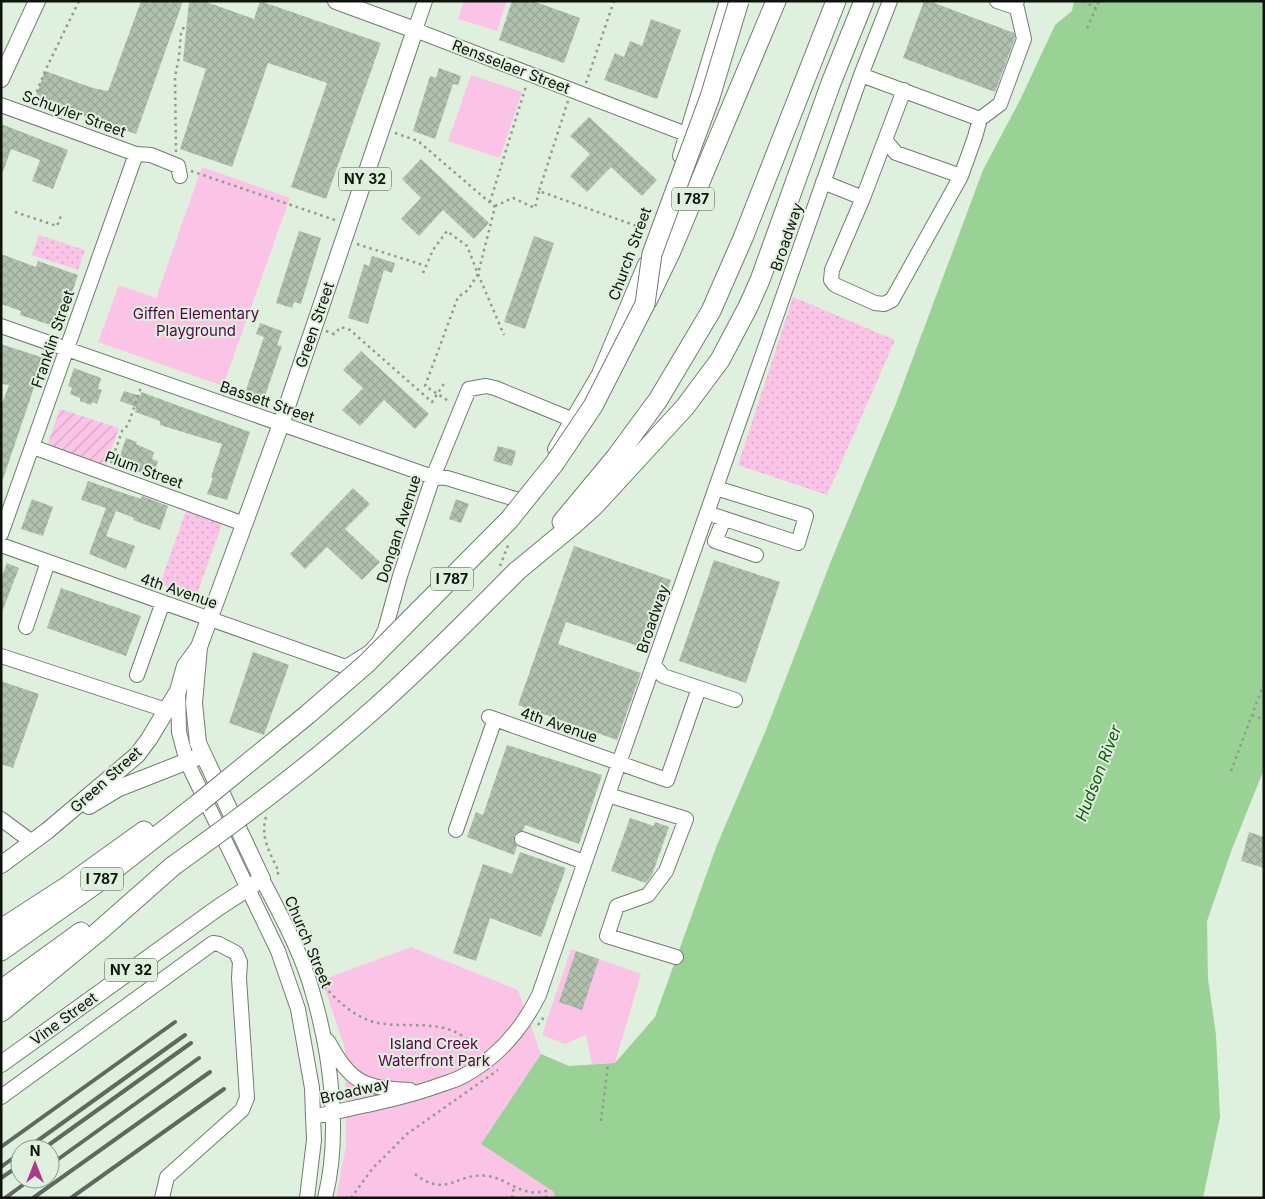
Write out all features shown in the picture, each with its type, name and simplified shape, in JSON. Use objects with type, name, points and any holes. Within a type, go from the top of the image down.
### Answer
[{"type":"highway","points":[[646,304],[652,254],[710,97],[739,1]]},
{"type":"highway","name":"I 787","points":[[1,952],[97,883],[307,715],[367,663],[509,520],[554,464],[593,406],[646,304],[675,242],[776,1]]},
{"type":"highway","name":"I 787","points":[[1,990],[262,801],[366,716],[435,652],[517,571],[567,516],[616,457],[658,400],[694,341],[725,282],[836,1]]},
{"type":"highway","points":[[795,108],[846,1]]},
{"type":"highway","points":[[517,571],[574,524],[613,486],[685,407],[720,360],[760,280],[831,83],[864,1]]},
{"type":"highway","points":[[831,83],[872,1]]},
{"type":"highway","points":[[1,929],[66,887],[138,835],[198,803]]},
{"type":"highway","points":[[1,1012],[97,934],[173,866]]},
{"type":"main road","points":[[1,79],[38,1]]},
{"type":"main road","name":"Rensselaer Street","points":[[336,1],[415,30]]},
{"type":"main road","name":"Green Street","points":[[203,755],[198,743],[194,703],[200,647],[281,424],[415,30]]},
{"type":"main road","name":"Green Street","points":[[1,865],[48,831],[137,755],[178,691],[185,666],[200,647]]},
{"type":"main road","points":[[48,831],[118,788],[203,755]]},
{"type":"main road","name":"NY 32","points":[[203,755],[256,884]]},
{"type":"main road","name":"Vine Street","points":[[1,1064],[219,907],[256,884]]},
{"type":"street","name":"Green Street","points":[[415,30],[425,1]]},
{"type":"street","name":"Church Street","points":[[525,502],[571,419],[599,374],[637,286],[662,217],[727,1]]},
{"type":"street","name":"Broadway","points":[[313,1117],[426,1090],[464,1076],[504,1046],[530,1014],[546,976],[584,862],[861,74],[890,1]]},
{"type":"street","points":[[904,90],[863,198],[832,270],[831,280],[835,286],[875,303],[884,304],[892,300],[961,176],[980,119],[1000,104],[1024,40],[1017,2],[1012,6],[997,1]]},
{"type":"street","name":"Rensselaer Street","points":[[415,30],[686,134]]},
{"type":"street","points":[[861,74],[980,119]]},
{"type":"street","name":"Schuyler Street","points":[[1,105],[136,154],[151,155],[179,171]]},
{"type":"street","points":[[885,140],[896,153],[961,176]]},
{"type":"street","name":"Franklin Street","points":[[1,534],[136,154]]},
{"type":"street","points":[[823,182],[863,198]]},
{"type":"street","name":"Bassett Street","points":[[1,326],[432,477],[448,478],[525,502]]},
{"type":"street","name":"Dongan Avenue","points":[[346,667],[370,652],[379,642],[385,630],[400,576],[432,477],[469,389],[486,386],[495,388],[571,419]]},
{"type":"street","name":"Plum Street","points":[[33,447],[244,524]]},
{"type":"street","points":[[707,513],[798,544],[806,516],[716,488]]},
{"type":"street","points":[[724,519],[715,541],[756,555]]},
{"type":"street","name":"4th Avenue","points":[[1,546],[346,667]]},
{"type":"street","points":[[26,627],[48,562]]},
{"type":"street","points":[[137,676],[163,602]]},
{"type":"street","points":[[1,656],[166,710]]},
{"type":"street","points":[[654,665],[663,676],[735,700]]},
{"type":"street","name":"4th Avenue","points":[[456,830],[492,718],[667,780],[699,688]]},
{"type":"street","points":[[178,691],[179,732],[187,762],[256,884]]},
{"type":"street","points":[[608,795],[686,819],[666,871],[648,896],[617,906],[607,936],[676,957]]},
{"type":"street","points":[[1,819],[32,842]]},
{"type":"street","points":[[522,839],[584,862]]},
{"type":"street","name":"Church Street","points":[[256,884],[291,937],[313,993],[322,1032],[332,1112],[331,1158],[325,1198]]},
{"type":"street","name":"Church Street","points":[[256,884],[298,1009],[312,1088],[314,1140],[308,1198]]},
{"type":"street","points":[[1,1097],[213,943],[236,953],[240,962],[239,978],[246,1098],[242,1110],[167,1177],[162,1198]]},
{"type":"street","points":[[322,1032],[336,1057],[352,1076],[370,1085],[385,1089],[426,1090]]},
{"type":"path","points":[[28,115],[45,71],[79,1]]},
{"type":"path","points":[[495,206],[513,198],[535,208],[576,92],[614,1]]},
{"type":"path","points":[[1083,1],[1096,8]]},
{"type":"path","points":[[1087,28],[1099,1]]},
{"type":"path","points":[[184,28],[181,33],[180,57],[175,77],[175,147],[179,171],[349,225]]},
{"type":"path","points":[[490,202],[530,74]]},
{"type":"path","points":[[382,129],[418,141],[495,206]]},
{"type":"path","points":[[540,191],[655,232]]},
{"type":"path","points":[[460,409],[424,386],[458,297],[468,290],[478,274],[495,206]]},
{"type":"path","points":[[15,212],[57,226],[62,213]]},
{"type":"path","points":[[423,274],[433,250],[448,231],[467,246],[504,335]]},
{"type":"path","points":[[344,240],[426,266]]},
{"type":"path","points":[[314,327],[334,334],[341,327],[350,330],[432,402],[445,382]]},
{"type":"path","points":[[108,474],[122,431],[128,425],[144,376]]},
{"type":"path","points":[[1231,771],[1264,683]]},
{"type":"path","points":[[1252,715],[1264,720]]},
{"type":"path","points":[[313,993],[326,988],[347,1008],[375,1022],[429,1025],[450,1030],[462,1036],[479,1053]]},
{"type":"path","points":[[534,1031],[544,1017]]},
{"type":"path","points":[[601,1121],[608,1064]]},
{"type":"path","points":[[351,1198],[373,1168],[407,1134],[500,1068]]},
{"type":"path","points":[[415,1174],[424,1182],[436,1187],[448,1186],[485,1175],[530,1192],[546,1192],[546,1198]]},
{"type":"path","points":[[512,1198],[514,1187]]},
{"type":"green space","points":[[464,1],[507,1],[497,31],[458,19]]},
{"type":"green space","points":[[471,75],[522,92],[500,158],[448,141]]},
{"type":"green space","name":"Giffen Elementary Playground","points":[[202,167],[290,198],[223,386],[98,342],[119,285],[156,298]]},
{"type":"green space","points":[[39,235],[85,250],[78,270],[32,255]]},
{"type":"green space","points":[[793,297],[895,340],[827,495],[738,465]]},
{"type":"green space","points":[[60,409],[119,428],[106,465],[47,446]]},
{"type":"green space","points":[[186,511],[222,524],[196,597],[160,584]]},
{"type":"green space","name":"Island Creek Waterfront Park","points":[[411,947],[518,990],[541,1054],[481,1144],[554,1192],[555,1198],[336,1198],[346,1146],[345,1048],[322,980]]},
{"type":"green space","points":[[571,949],[641,974],[615,1063],[592,1064],[586,1035],[565,1044],[542,1035]]},
{"type":"water","name":"Hudson River","points":[[1074,1],[1264,1],[1264,769],[1232,849],[1207,921],[1208,979],[1216,1035],[1220,1117],[1203,1198],[555,1198],[554,1192],[481,1144],[541,1054],[569,1066],[615,1063],[655,1017],[717,845],[766,730],[831,561],[895,406],[983,170],[1021,98],[1055,25],[1072,11]]},
{"type":"building","points":[[141,1],[183,1],[136,134],[35,99],[45,71],[93,88],[108,91]]},
{"type":"building","points":[[189,1],[204,1],[254,19],[260,1],[381,43],[326,199],[291,187],[327,83],[268,63],[232,167],[180,149],[206,69],[183,61]]},
{"type":"building","points":[[512,1],[533,1],[580,18],[564,63],[499,40]]},
{"type":"building","points":[[924,1],[929,1],[1014,33],[1015,38],[995,92],[903,58]]},
{"type":"building","points":[[651,19],[681,30],[657,99],[604,80],[615,53],[624,57],[630,41],[642,46]]},
{"type":"building","points":[[439,68],[461,76],[458,85],[453,84],[435,139],[413,131],[430,76],[436,78]]},
{"type":"building","points":[[589,117],[657,180],[642,196],[611,167],[587,192],[570,176],[590,154],[570,136]]},
{"type":"building","points":[[1,124],[68,150],[53,189],[32,181],[40,160],[11,149],[3,172],[1,172]]},
{"type":"building","points":[[421,159],[489,223],[474,239],[443,210],[419,236],[401,219],[421,198],[402,179]]},
{"type":"building","points":[[299,231],[321,238],[301,304],[294,302],[292,308],[276,303]]},
{"type":"building","points":[[534,236],[554,243],[525,329],[504,322]]},
{"type":"building","points":[[1,254],[36,267],[38,261],[78,275],[60,328],[20,315],[21,311],[1,304]]},
{"type":"building","points":[[372,256],[395,263],[392,273],[384,270],[368,324],[348,318],[364,264],[369,266]]},
{"type":"building","points":[[260,323],[282,331],[277,345],[282,346],[264,399],[245,393],[264,337],[256,334]]},
{"type":"building","points":[[1,344],[44,358],[3,479],[1,478],[1,406],[9,385],[1,384]]},
{"type":"building","points":[[361,351],[429,414],[415,429],[384,400],[360,426],[342,410],[363,388],[343,370]]},
{"type":"building","points":[[74,368],[101,378],[98,389],[102,390],[97,404],[92,402],[91,405],[80,401],[80,398],[70,394],[72,388],[68,386]]},
{"type":"building","points":[[124,391],[140,396],[141,392],[250,432],[227,500],[207,494],[222,444],[160,425],[160,421],[135,412],[136,407],[120,401]]},
{"type":"building","points":[[126,438],[154,452],[152,459],[158,461],[153,477],[117,464]]},
{"type":"building","points":[[498,446],[516,451],[512,466],[493,461]]},
{"type":"building","points":[[88,481],[141,499],[142,496],[168,506],[160,530],[133,520],[134,518],[116,511],[106,536],[135,546],[126,569],[89,554],[106,508],[81,500]]},
{"type":"building","points":[[353,488],[370,504],[345,529],[380,562],[362,580],[327,547],[305,569],[290,554]]},
{"type":"building","points":[[32,499],[53,507],[43,536],[21,529]]},
{"type":"building","points":[[456,499],[469,504],[461,523],[449,519]]},
{"type":"building","points":[[574,546],[671,580],[647,649],[566,622],[558,644],[641,673],[617,740],[518,705]]},
{"type":"building","points":[[714,560],[780,582],[746,683],[679,661]]},
{"type":"building","points":[[7,563],[19,568],[2,612],[1,578]]},
{"type":"building","points":[[61,588],[141,616],[126,656],[47,628]]},
{"type":"building","points":[[253,652],[289,665],[264,735],[229,723]]},
{"type":"building","points":[[1,681],[39,694],[13,768],[1,764]]},
{"type":"building","points":[[507,745],[602,775],[579,844],[525,825],[523,831],[517,832],[514,836],[517,846],[514,855],[467,837],[476,812],[483,815]]},
{"type":"building","points":[[630,818],[654,826],[655,822],[669,827],[652,875],[646,883],[611,871]]},
{"type":"building","points":[[1249,832],[1264,837],[1264,868],[1241,861]]},
{"type":"building","points":[[520,852],[566,868],[541,937],[490,918],[476,961],[453,953],[483,864],[512,874]]},
{"type":"building","points":[[576,951],[599,959],[582,1010],[559,1002]]},
{"type":"railway","points":[[1,1147],[175,1022]]},
{"type":"railway","points":[[40,1139],[185,1035]]},
{"type":"railway","points":[[57,1139],[191,1043]]},
{"type":"railway","points":[[60,1158],[199,1058]]},
{"type":"railway","points":[[33,1198],[210,1072]]},
{"type":"railway","points":[[71,1198],[224,1089]]},
{"type":"railway","points":[[1,1167],[10,1160]]},
{"type":"railway","points":[[1,1178],[10,1172]]},
{"type":"railway","points":[[5,1198],[17,1189]]}]
